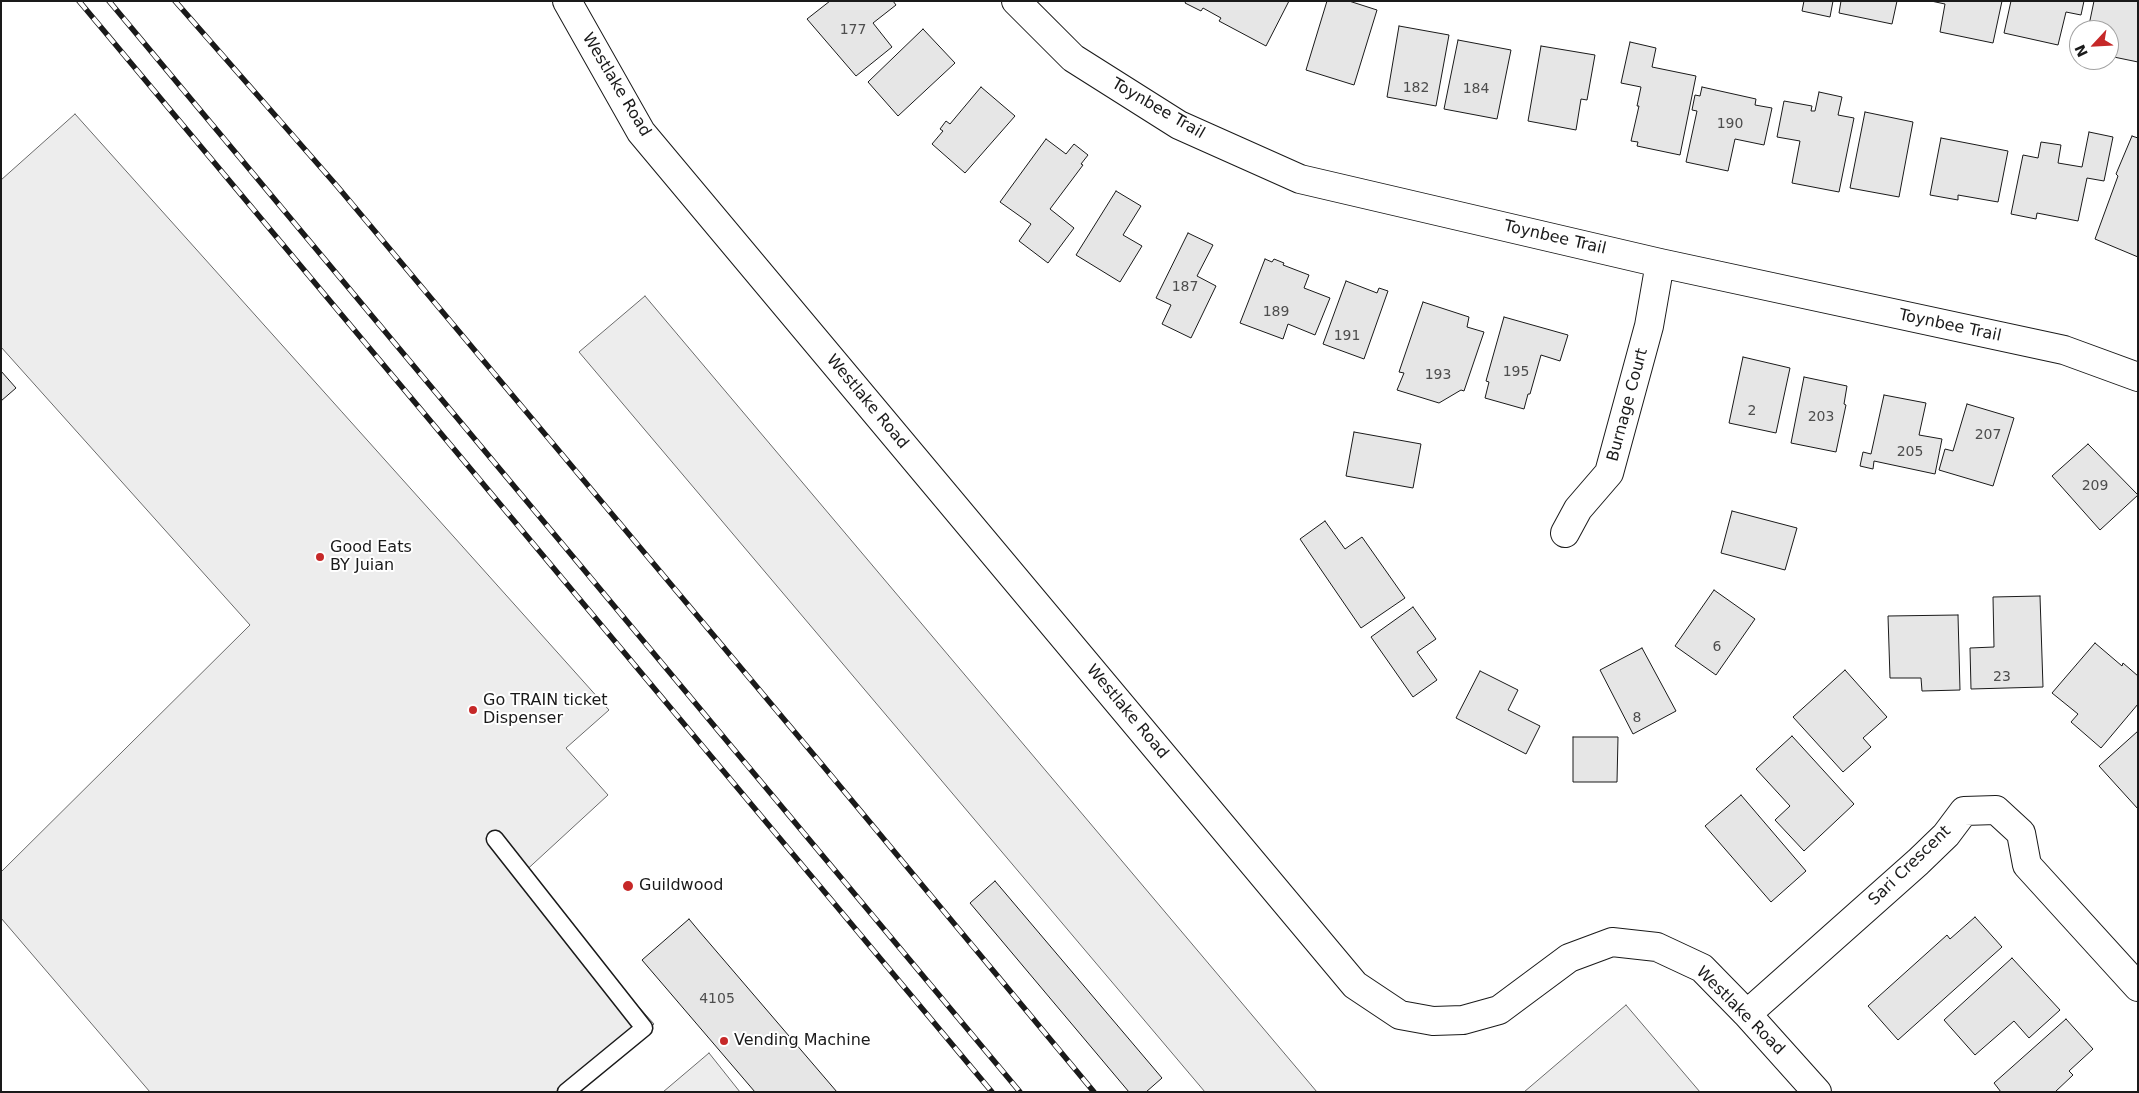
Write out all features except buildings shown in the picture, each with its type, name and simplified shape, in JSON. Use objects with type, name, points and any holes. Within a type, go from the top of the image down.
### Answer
[{"type":"street","name":"Westlake Road","points":[[567,1],[641,132],[1355,985],[1400,1014],[1433,1021],[1463,1020],[1499,1010],[1569,958],[1612,942],[1656,947],[1702,968],[1747,1014],[1817,1092]]},
{"type":"street","name":"Toynbee Trail","points":[[1016,1],[1073,58],[1179,125],[1300,179],[1660,263],[2064,350],[2138,377]]},
{"type":"street","name":"Burnage Court","points":[[1565,533],[1578,509],[1609,473],[1649,326],[1660,263]]},
{"type":"street","name":"Sari Crescent","points":[[1747,1014],[1918,862],[1946,835],[1964,811],[1996,810],[2021,833],[2027,865],[2138,987]]},
{"type":"lane","points":[[495,839],[644,1028],[566,1092]]},
{"type":"shaded area","points":[[75,114],[609,710],[566,748],[608,795],[521,875],[654,1024],[579,1092],[150,1092],[1,918],[1,872],[250,625],[1,347],[1,180]]},
{"type":"shaded area","points":[[645,296],[1317,1092],[1205,1092],[579,352]]},
{"type":"shaded area","points":[[1626,1005],[1700,1092],[1524,1092]]},
{"type":"shaded area","points":[[709,1053],[740,1092],[663,1092]]},
{"type":"railway","points":[[79,1],[992,1092]]},
{"type":"railway","points":[[109,1],[1020,1092]]},
{"type":"railway","points":[[175,1],[337,186],[1094,1092]]},
{"type":"place","name":"Good Eats BY Juian","points":[[320,557]]},
{"type":"place","name":"Go TRAIN ticket Dispenser","points":[[473,710]]},
{"type":"place","name":"Guildwood","points":[[628,886]]},
{"type":"place","name":"Vending Machine","points":[[724,1041]]}]
